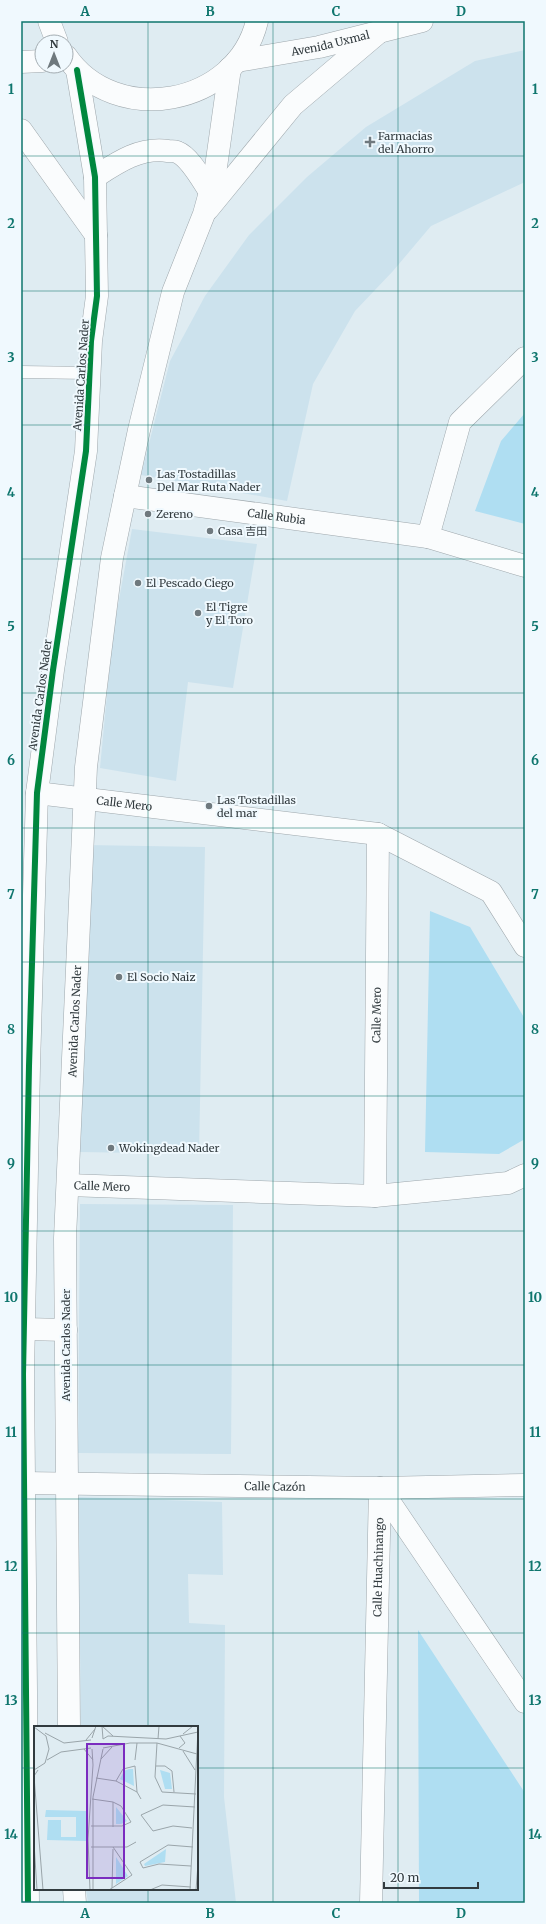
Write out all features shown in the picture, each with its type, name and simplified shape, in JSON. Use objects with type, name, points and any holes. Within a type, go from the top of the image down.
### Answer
[{"type":"street","points":[[48,21],[54,34]]},
{"type":"street","points":[[74,66],[87,78],[108,90],[131,98],[156,100],[180,97],[203,88],[233,64],[251,37],[257,21]]},
{"type":"street","name":"Avenida Uxmal","points":[[233,64],[319,47],[422,21]]},
{"type":"street","points":[[204,214],[293,105],[378,33]]},
{"type":"street","points":[[21,62],[34,61]]},
{"type":"street","name":"Avenida Carlos Nader","points":[[69,1726],[65,1238],[86,767],[112,558],[139,430],[173,292],[204,214],[215,174],[233,64]]},
{"type":"street","name":"Avenida Carlos Nader","points":[[28,1903],[24,1751],[23,1546],[25,1066],[37,793],[55,655],[86,451],[91,341],[97,296],[95,177],[73,74]]},
{"type":"street","points":[[21,130],[96,235]]},
{"type":"street","points":[[95,177],[116,163],[141,152],[159,150],[177,152],[191,164],[210,192]]},
{"type":"street","points":[[428,537],[460,422],[525,358]]},
{"type":"street","name":"Calle Rubia","points":[[125,496],[428,537],[525,566]]},
{"type":"street","name":"Calle Mero","points":[[37,793],[378,834],[491,892],[525,946]]},
{"type":"street","name":"Calle Mero","points":[[375,1196],[378,834]]},
{"type":"street","name":"Calle Mero","points":[[68,1186],[375,1196],[508,1183],[525,1175]]},
{"type":"street","points":[[24,1329],[66,1330]]},
{"type":"street","name":"Calle Cazón","points":[[23,1483],[380,1488],[525,1485]]},
{"type":"street","name":"Calle Huachinango","points":[[380,1488],[525,1702]]},
{"type":"street","name":"Calle Huachinango","points":[[371,1903],[380,1488]]},
{"type":"street","points":[[74,1890],[75,1903]]},
{"type":"lane","points":[[21,372],[89,373]]},
{"type":"shaded area","points":[[525,50],[525,182],[431,226],[393,271],[355,311],[313,384],[287,501],[141,475],[170,361],[205,296],[249,235],[307,177],[366,127],[475,61]]},
{"type":"shaded area","points":[[525,413],[525,524],[475,511],[501,441]]},
{"type":"shaded area","points":[[132,529],[257,544],[233,688],[188,682],[176,781],[100,768],[113,632]]},
{"type":"shaded area","points":[[86,845],[205,847],[199,1154],[80,1152]]},
{"type":"shaded area","points":[[430,911],[470,927],[525,1019],[525,1139],[499,1154],[425,1152]]},
{"type":"shaded area","points":[[80,1204],[233,1205],[231,1454],[78,1453]]},
{"type":"shaded area","points":[[78,1497],[222,1502],[223,1575],[188,1574],[189,1623],[225,1625],[224,1797],[236,1903],[88,1903],[86,1890],[198,1890],[198,1726],[81,1726]]},
{"type":"shaded area","points":[[418,1630],[525,1793],[525,1903],[419,1903]]},
{"type":"cycle path","points":[[28,1903],[23,1374],[29,1066],[37,793],[53,670],[86,451],[91,341],[97,296],[95,177],[77,70]]},
{"type":"place","name":"Farmacias del Ahorro","points":[[370,142]]},
{"type":"place","name":"Las Tostadillas Del Mar Ruta Nader","points":[[149,480]]},
{"type":"place","name":"Zereno","points":[[148,514]]},
{"type":"place","name":"Casa 吉田","points":[[210,531]]},
{"type":"place","name":"El Pescado Ciego","points":[[138,583]]},
{"type":"place","name":"El Tigre y El Toro","points":[[198,613]]},
{"type":"place","name":"Las Tostadillas del mar","points":[[209,806]]},
{"type":"place","name":"El Socio Naiz","points":[[119,977]]},
{"type":"place","name":"Wokingdead Nader","points":[[111,1148]]}]
